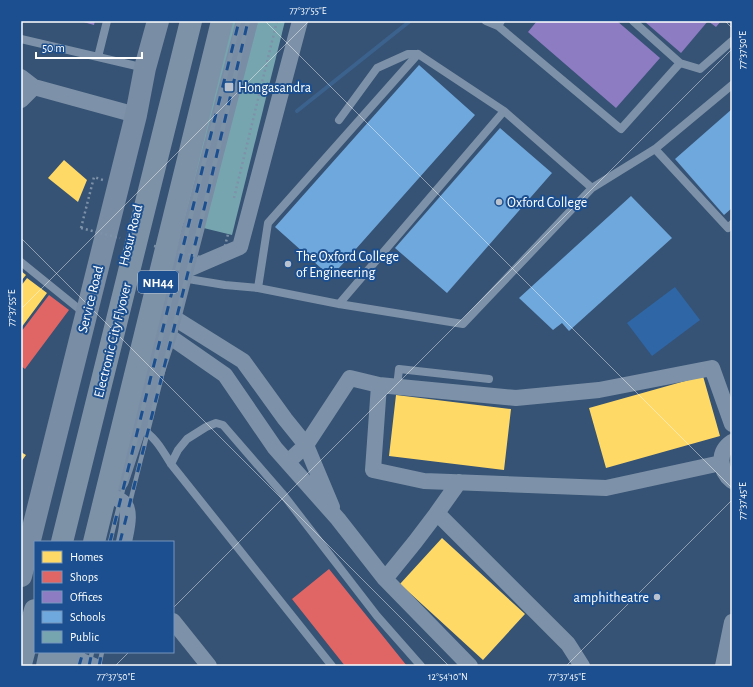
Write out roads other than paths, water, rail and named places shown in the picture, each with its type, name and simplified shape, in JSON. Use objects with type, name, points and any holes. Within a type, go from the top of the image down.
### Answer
[{"type":"highway","name":"Hosur Road","points":[[53,541],[184,21]]},
{"type":"highway","name":"Electronic City Flyover","points":[[62,541],[191,21]]},
{"type":"highway","name":"Electronic City Flyover","points":[[77,541],[206,21]]},
{"type":"highway","name":"NH44","points":[[94,541],[222,21]]},
{"type":"highway","points":[[111,311],[148,320]]},
{"type":"highway","points":[[21,664],[34,614]]},
{"type":"highway","points":[[32,666],[35,653]]},
{"type":"highway","points":[[47,666],[50,653]]},
{"type":"street","name":"Service Road","points":[[21,576],[25,541],[86,314],[158,21]]},
{"type":"street","points":[[102,541],[112,496],[137,425],[168,326],[247,21]]},
{"type":"street","points":[[182,275],[240,247],[300,21]]},
{"type":"street","points":[[21,77],[34,87],[136,115]]},
{"type":"street","points":[[21,100],[34,87]]},
{"type":"street","points":[[168,326],[179,321],[240,358],[306,445],[338,519]]},
{"type":"street","points":[[168,326],[225,375],[274,448],[338,519],[385,579],[470,666]]},
{"type":"street","points":[[288,462],[306,445],[350,378],[379,385],[516,398],[599,390],[712,368],[732,424]]},
{"type":"street","points":[[379,385],[373,470],[424,481],[606,488],[721,463]]},
{"type":"street","points":[[732,442],[725,449],[721,463],[726,476],[732,481]]},
{"type":"street","points":[[385,579],[415,542],[459,482]]},
{"type":"street","points":[[112,496],[124,503],[128,514],[124,541]]},
{"type":"street","points":[[437,512],[568,644],[582,666]]},
{"type":"street","points":[[174,622],[209,666]]},
{"type":"street","points":[[724,666],[732,622]]},
{"type":"lane","points":[[98,57],[107,21]]},
{"type":"lane","points":[[486,21],[500,24],[621,129],[680,63]]},
{"type":"lane","points":[[633,21],[680,63],[700,70],[732,40]]},
{"type":"lane","points":[[21,39],[146,68]]},
{"type":"lane","points":[[339,120],[377,68],[408,54],[418,54],[504,111],[592,188]]},
{"type":"lane","points":[[258,288],[268,223],[418,54]]},
{"type":"lane","points":[[182,275],[225,285],[258,288],[339,304],[463,324],[592,188],[655,149],[732,85]]},
{"type":"lane","points":[[339,304],[504,111]]},
{"type":"lane","points":[[655,149],[728,228],[732,224]]},
{"type":"lane","points":[[21,262],[86,314]]},
{"type":"lane","points":[[396,387],[399,368],[489,379]]},
{"type":"lane","points":[[171,464],[178,450],[187,439],[206,427],[216,423],[223,425],[282,493],[377,616],[421,666]]},
{"type":"lane","points":[[137,425],[149,433],[157,441],[171,464],[332,666]]},
{"type":"waterway","points":[[297,111],[410,21]]},
{"type":"railway","points":[[110,541],[239,21]]},
{"type":"railway","points":[[120,541],[205,205],[248,21]]},
{"type":"railway","points":[[79,666],[83,653]]},
{"type":"railway","points":[[89,666],[92,653]]},
{"type":"railway","points":[[99,666],[102,653]]},
{"type":"place","name":"Hongasandra","points":[[229,87]]},
{"type":"place","name":"Oxford College","points":[[499,202]]},
{"type":"place","name":"The Oxford College of Engineering","points":[[288,264]]},
{"type":"place","name":"amphitheatre","points":[[657,597]]}]
